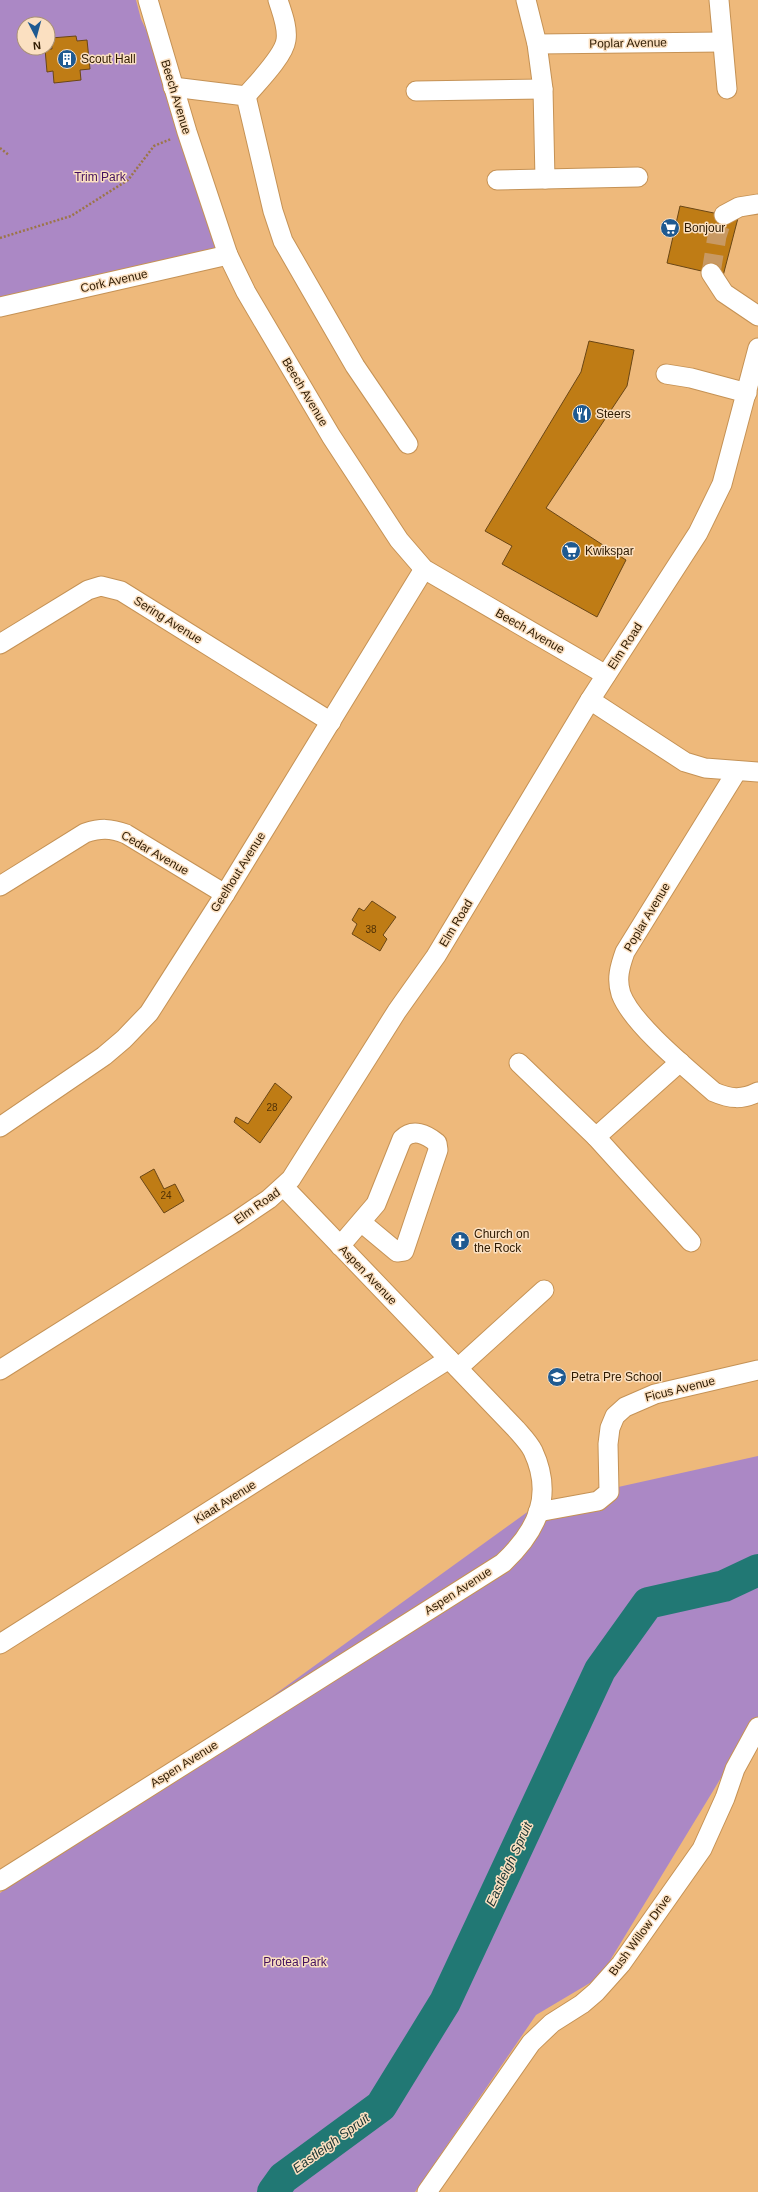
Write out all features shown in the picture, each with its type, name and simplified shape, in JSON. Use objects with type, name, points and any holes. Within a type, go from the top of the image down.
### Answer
[{"type":"street","name":"Beech Avenue","points":[[148,0],[187,132],[228,255],[246,292],[331,436],[399,540],[424,569],[606,676]]},
{"type":"street","points":[[246,96],[280,54],[286,41],[284,20],[278,0]]},
{"type":"street","points":[[526,0],[537,44],[543,88],[545,179]]},
{"type":"street","points":[[719,0],[727,89]]},
{"type":"street","name":"Poplar Avenue","points":[[537,44],[722,42]]},
{"type":"street","points":[[173,87],[246,96]]},
{"type":"street","points":[[416,91],[543,88]]},
{"type":"street","points":[[246,96],[273,211],[283,241],[355,366],[408,444]]},
{"type":"street","points":[[497,180],[638,177]]},
{"type":"street","points":[[724,215],[739,207],[758,204]]},
{"type":"street","name":"Cork Avenue","points":[[0,307],[228,255]]},
{"type":"street","points":[[711,274],[724,293],[758,316]]},
{"type":"street","name":"Elm Road","points":[[0,1370],[235,1222],[269,1199],[284,1186],[322,1132],[397,1011],[436,956],[590,700],[685,553],[722,484],[758,348]]},
{"type":"street","points":[[666,374],[691,378],[747,393]]},
{"type":"street","name":"Geelhout Avenue","points":[[0,1126],[104,1056],[149,1013],[225,894],[424,569]]},
{"type":"street","name":"Sering Avenue","points":[[0,644],[88,590],[101,586],[121,591],[331,722]]},
{"type":"street","points":[[590,700],[685,762],[705,768],[758,772]]},
{"type":"street","name":"Poplar Avenue","points":[[737,771],[625,952],[619,968],[618,981],[625,1003],[638,1021],[680,1062],[714,1092],[727,1098],[741,1099],[758,1092]]},
{"type":"street","name":"Cedar Avenue","points":[[0,886],[85,833],[100,828],[112,828],[126,834],[225,894]]},
{"type":"street","points":[[596,1137],[680,1062]]},
{"type":"street","points":[[519,1063],[596,1137],[691,1242]]},
{"type":"street","points":[[340,1246],[376,1204],[402,1139],[407,1134],[413,1132],[425,1135],[437,1143],[438,1150],[404,1251],[396,1252],[361,1222]]},
{"type":"street","name":"Aspen Avenue","points":[[0,1881],[503,1563],[520,1546],[533,1526],[541,1505],[541,1471],[532,1449],[516,1428],[284,1186]]},
{"type":"street","name":"Kiaat Avenue","points":[[0,1644],[453,1363],[544,1290]]},
{"type":"street","name":"Ficus Avenue","points":[[538,1512],[598,1501],[609,1492],[608,1444],[610,1428],[615,1416],[625,1407],[655,1394],[758,1370]]},
{"type":"street","name":"Bush Willow Drive","points":[[427,2192],[531,2043],[552,2022],[582,2004],[596,1992],[622,1964],[702,1849],[725,1798],[735,1769],[758,1727]]},
{"type":"path","points":[[0,238],[71,216],[128,180],[154,146],[187,132]]},
{"type":"path","points":[[0,148],[9,155]]},
{"type":"green space","name":"Trim Park","points":[[0,0],[136,0],[141,19],[154,47],[228,252],[0,306]]},
{"type":"green space","name":"Protea Park","points":[[758,1456],[758,1717],[600,1977],[536,2015],[415,2192],[0,2192],[0,1893],[537,1505]]},
{"type":"building","name":"Scout Hall","points":[[76,36],[77,41],[87,40],[90,69],[80,70],[81,80],[54,83],[53,71],[47,72],[46,56],[56,56],[56,38]]},
{"type":"building","points":[[680,206],[738,218],[723,276],[667,263]]},
{"type":"building","points":[[589,341],[634,350],[627,386],[546,508],[626,560],[597,617],[502,564],[512,546],[485,531],[581,372]]},
{"type":"building","points":[[372,901],[396,917],[383,935],[387,939],[380,951],[352,934],[357,924],[352,920],[359,908],[364,911]]},
{"type":"building","points":[[275,1083],[292,1097],[260,1143],[234,1122],[236,1117],[248,1124]]},
{"type":"building","points":[[154,1169],[164,1189],[175,1184],[184,1201],[164,1213],[140,1177]]},
{"type":"waterway","name":"Eastleigh Spruit","points":[[273,2192],[283,2178],[381,2106],[445,2002],[600,1670],[648,1603],[724,1586],[758,1570]]},
{"type":"tunnel","points":[[711,273],[717,236],[724,215]]},
{"type":"place","name":"Scout Hall","points":[[67,59]]},
{"type":"place","name":"Bonjour","points":[[670,228]]},
{"type":"place","name":"Steers","points":[[582,414]]},
{"type":"place","name":"Kwikspar","points":[[571,551]]},
{"type":"place","name":"Church on the Rock","points":[[460,1241]]},
{"type":"place","name":"Petra Pre School","points":[[557,1377]]}]
